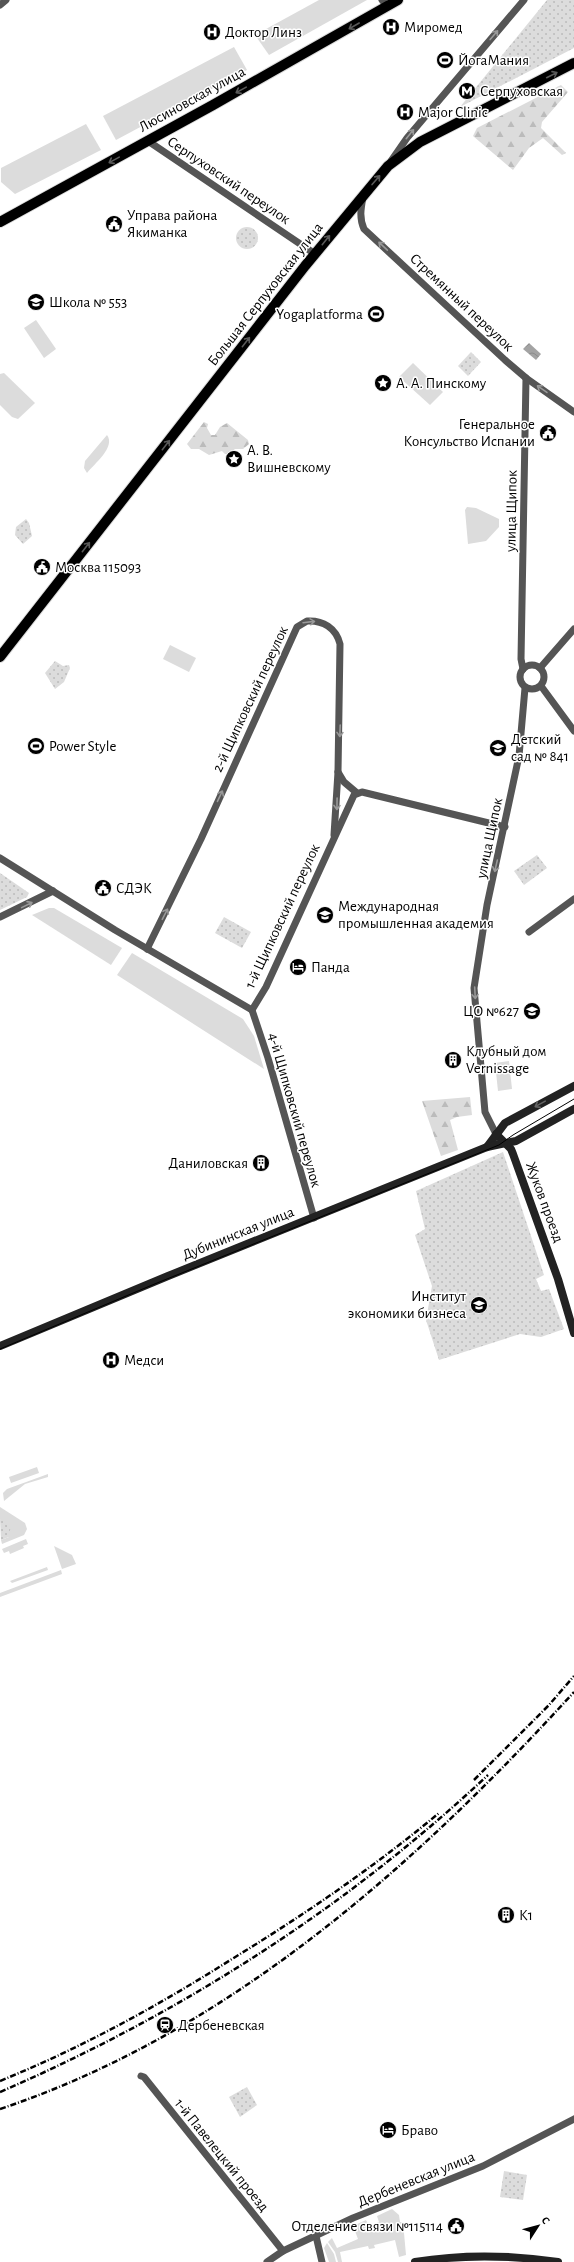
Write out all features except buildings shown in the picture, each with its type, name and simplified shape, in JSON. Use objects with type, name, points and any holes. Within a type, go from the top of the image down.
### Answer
[{"type":"main road","name":"Люсиновская улица","points":[[0,222],[148,142],[385,3],[398,0]]},
{"type":"main road","name":"Большая Серпуховская улица","points":[[0,657],[315,254],[388,166],[420,142],[574,63]]},
{"type":"main road","name":"Большая Серпуховская улица","points":[[0,649],[36,611]]},
{"type":"main road","points":[[487,1148],[496,1134],[510,1120],[574,1086]]},
{"type":"main road","name":"Дубининская улица","points":[[0,1346],[168,1276],[487,1148],[509,1147],[574,1109]]},
{"type":"main road","points":[[496,1134],[509,1147]]},
{"type":"main road","name":"Жуков проезд","points":[[509,1147],[558,1278],[574,1333]]},
{"type":"main road","points":[[416,2262],[458,2256],[483,2256],[558,2262]]},
{"type":"street","points":[[0,6],[6,0]]},
{"type":"street","points":[[388,166],[407,138],[524,0]]},
{"type":"street","name":"Серпуховский переулок","points":[[148,142],[315,254]]},
{"type":"street","name":"Стремянный переулок","points":[[364,194],[360,213],[364,229],[526,378],[574,412]]},
{"type":"street","name":"улица Щипок","points":[[523,669],[521,659],[526,378]]},
{"type":"street","name":"2-й Щипковский переулок","points":[[147,949],[200,839],[297,627],[307,621],[321,622],[329,626],[335,632],[340,644],[338,772],[334,835]]},
{"type":"street","points":[[540,668],[574,629]]},
{"type":"street","points":[[533,665],[540,668],[545,679],[541,686],[534,690],[525,688],[520,679],[523,669],[533,665]]},
{"type":"street","points":[[541,686],[574,731]]},
{"type":"street","name":"улица Щипок","points":[[496,1134],[485,1112],[474,988],[487,905],[505,827],[521,739],[525,688]]},
{"type":"street","points":[[338,772],[344,782],[357,793],[362,792],[505,827]]},
{"type":"street","name":"1-й Щипковский переулок","points":[[0,858],[147,949],[252,1010],[268,982],[334,835],[352,798],[357,793]]},
{"type":"street","points":[[0,917],[53,892]]},
{"type":"street","points":[[529,932],[574,899]]},
{"type":"street","name":"4-й Щипковский переулок","points":[[252,1010],[268,1058],[314,1218]]},
{"type":"street","name":"1-й Павелецкий проезд","points":[[141,2076],[144,2077],[283,2251]]},
{"type":"street","name":"Дербеневская улица","points":[[267,2262],[283,2251],[354,2218],[483,2166],[574,2119]]},
{"type":"street","points":[[316,2236],[322,2262]]},
{"type":"green space","points":[[319,0],[367,0],[269,55],[255,35]]},
{"type":"green space","points":[[547,0],[574,0],[574,48],[460,107]]},
{"type":"green space","points":[[234,47],[247,70],[116,140],[103,116]]},
{"type":"green space","points":[[561,85],[568,92],[542,122],[541,128],[566,153],[562,155],[543,138],[529,148],[513,170],[473,136],[477,128]]},
{"type":"green space","points":[[86,124],[101,150],[15,194],[1,182],[1,168]]},
{"type":"green space","points":[[247,227],[251,228],[257,234],[257,242],[251,248],[247,249],[243,248],[237,242],[236,238],[237,234],[243,228]]},
{"type":"green space","points":[[36,320],[56,349],[44,358],[24,328]]},
{"type":"green space","points":[[471,352],[481,362],[468,376],[458,366]]},
{"type":"green space","points":[[413,363],[443,392],[430,405],[399,377]]},
{"type":"green space","points":[[4,373],[35,403],[18,419],[12,417],[0,405],[0,374]]},
{"type":"green space","points":[[204,422],[208,424],[207,428],[211,435],[215,435],[220,427],[227,423],[248,440],[249,444],[243,449],[235,449],[229,454],[225,454],[222,451],[209,455],[199,449],[191,449],[187,444]]},
{"type":"green space","points":[[107,435],[109,445],[103,455],[87,473],[84,468],[85,461]]},
{"type":"green space","points":[[467,507],[476,508],[499,519],[499,527],[486,541],[468,544],[465,510]]},
{"type":"green space","points":[[26,519],[29,523],[32,536],[23,544],[15,535],[16,527]]},
{"type":"green space","points":[[170,645],[196,658],[189,672],[163,659]]},
{"type":"green space","points":[[55,661],[63,666],[69,665],[70,668],[64,682],[55,689],[45,673]]},
{"type":"green space","points":[[537,855],[547,868],[524,885],[514,871]]},
{"type":"green space","points":[[0,873],[29,893],[27,897],[0,910]]},
{"type":"green space","points":[[49,908],[54,908],[122,948],[111,965],[32,915]]},
{"type":"green space","points":[[224,917],[251,932],[242,948],[215,933]]},
{"type":"green space","points":[[132,953],[243,1019],[254,1036],[264,1069],[117,975]]},
{"type":"green space","points":[[509,1061],[512,1089],[498,1091],[495,1063]]},
{"type":"green space","points":[[470,1097],[472,1115],[457,1117],[450,1120],[458,1150],[441,1156],[422,1101]]},
{"type":"green space","points":[[503,1152],[544,1275],[536,1279],[541,1291],[549,1289],[564,1329],[541,1337],[520,1334],[439,1360],[426,1320],[432,1286],[415,1235],[425,1229],[416,1191]]},
{"type":"green space","points":[[37,1467],[39,1473],[11,1483],[9,1477]]},
{"type":"green space","points":[[48,1474],[48,1477],[25,1484],[4,1501],[3,1493],[7,1489]]},
{"type":"green space","points":[[0,1507],[25,1523],[27,1529],[24,1535],[2,1544],[1,1540],[9,1537],[0,1519]]},
{"type":"green space","points":[[0,1519],[11,1524],[9,1537],[1,1540]]},
{"type":"green space","points":[[26,1539],[28,1544],[23,1546],[24,1548],[10,1554],[9,1551],[4,1553],[2,1549]]},
{"type":"green space","points":[[54,1546],[72,1555],[76,1564],[62,1569]]},
{"type":"green space","points":[[47,1567],[48,1570],[12,1583],[10,1581]]},
{"type":"green space","points":[[61,1570],[62,1574],[0,1597],[0,1593]]},
{"type":"green space","points":[[247,2087],[257,2105],[240,2117],[229,2097]]},
{"type":"green space","points":[[504,2171],[527,2175],[523,2200],[500,2197]]},
{"type":"green space","points":[[392,2209],[399,2215],[400,2222],[403,2222],[406,2255],[399,2257],[395,2240],[374,2245],[375,2248],[369,2249],[368,2246],[340,2252],[342,2262],[338,2262],[335,2252],[328,2242],[332,2238],[337,2248],[358,2239],[353,2226],[366,2220],[369,2226],[379,2222],[377,2216]]},
{"type":"green space","points":[[327,2243],[334,2254],[336,2262],[329,2262],[324,2248]]},
{"type":"water","points":[[529,343],[541,354],[536,360],[523,349]]},
{"type":"tram line","points":[[0,1349],[157,1283],[499,1145],[513,1135],[574,1099]]},
{"type":"railway","points":[[474,1780],[549,1705],[574,1676]]},
{"type":"railway","points":[[0,2109],[84,2076],[164,2036],[240,1990],[313,1937],[383,1880],[449,1820],[513,1757],[574,1692]]},
{"type":"railway","points":[[0,2092],[67,2061],[132,2028],[196,1993],[258,1954],[318,1914],[377,1870],[433,1824],[488,1775]]},
{"type":"railway","points":[[0,2081],[90,2040],[147,2010],[204,1977],[338,1890],[439,1813]]},
{"type":"place","name":"Миромед","points":[[391,27]]},
{"type":"place","name":"Доктор Линз","points":[[212,32]]},
{"type":"place","name":"ЙогаМания","points":[[445,60]]},
{"type":"place","name":"Серпуховская","points":[[467,91]]},
{"type":"place","name":"Major Clinic","points":[[405,112]]},
{"type":"place","name":"Управа района Якиманка","points":[[114,224]]},
{"type":"place","name":"Школа № 553","points":[[36,302]]},
{"type":"place","name":"Yogaplatforma","points":[[376,314]]},
{"type":"place","name":"А. А. Пинскому","points":[[383,383]]},
{"type":"place","name":"Генеральное Консульство Испании","points":[[548,433]]},
{"type":"place","name":"А. В. Вишневскому","points":[[234,459]]},
{"type":"place","name":"Москва 115093","points":[[42,567]]},
{"type":"place","name":"Power Style","points":[[36,746]]},
{"type":"place","name":"Детский сад № 841","points":[[498,748]]},
{"type":"place","name":"СДЭК","points":[[103,888]]},
{"type":"place","name":"Международная промышленная академия","points":[[325,915]]},
{"type":"place","name":"Панда","points":[[298,967]]},
{"type":"place","name":"ЦО №627","points":[[532,1011]]},
{"type":"place","name":"Клубный дом Vernissage","points":[[453,1060]]},
{"type":"place","name":"Даниловская","points":[[261,1163]]},
{"type":"place","name":"Институт экономики бизнеса","points":[[479,1305]]},
{"type":"place","name":"Медси","points":[[111,1360]]},
{"type":"place","name":"К1","points":[[506,1915]]},
{"type":"place","name":"Дербеневская","points":[[165,2025]]},
{"type":"place","name":"Браво","points":[[388,2130]]},
{"type":"place","name":"Отделение связи №115114","points":[[456,2226]]}]
